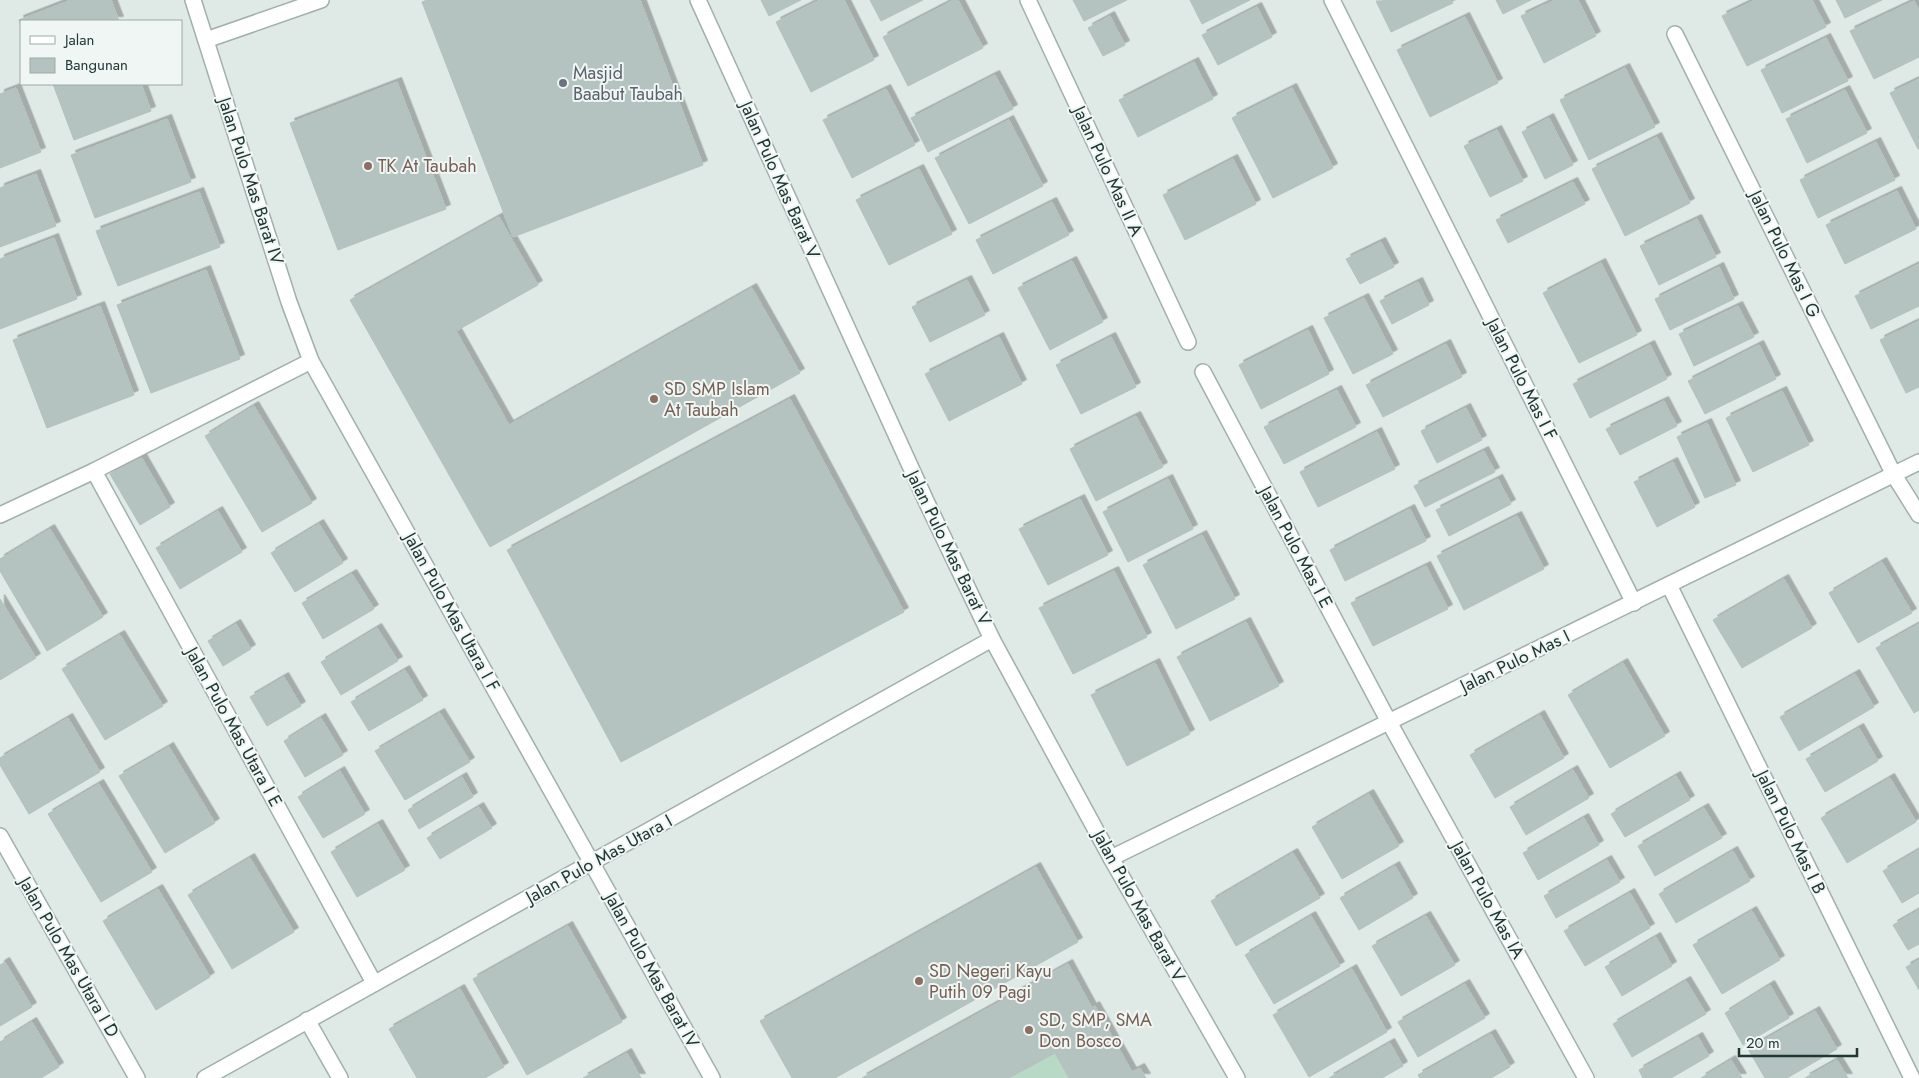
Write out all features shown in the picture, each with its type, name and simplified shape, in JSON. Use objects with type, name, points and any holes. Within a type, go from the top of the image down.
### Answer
[{"type":"street","name":"Jalan Pulo Mas Barat IV","points":[[193,0],[290,302],[311,361]]},
{"type":"street","points":[[206,40],[320,0]]},
{"type":"street","name":"Jalan Pulo Mas Barat V","points":[[698,0],[927,503],[992,639],[1111,858],[1237,1078]]},
{"type":"street","name":"Jalan Pulo Mas II A","points":[[1028,0],[1188,342]]},
{"type":"street","name":"Jalan Pulo Mas I F","points":[[1332,0],[1634,602]]},
{"type":"street","name":"Jalan Pulo Mas I G","points":[[1675,34],[1894,475],[1919,515]]},
{"type":"street","points":[[0,515],[94,471],[311,361]]},
{"type":"street","name":"Jalan Pulo Mas Utara I F","points":[[311,361],[593,863]]},
{"type":"street","name":"Jalan Pulo Mas I E","points":[[1204,372],[1389,722]]},
{"type":"street","name":"Jalan Pulo Mas I","points":[[1111,858],[1919,462]]},
{"type":"street","name":"Jalan Pulo Mas Utara I E","points":[[94,471],[374,983]]},
{"type":"street","name":"Jalan Pulo Mas I B","points":[[1669,586],[1912,1078]]},
{"type":"street","name":"Jalan Pulo Mas Utara I","points":[[205,1078],[992,639]]},
{"type":"street","name":"Jalan Pulo Mas IA","points":[[1389,722],[1586,1078]]},
{"type":"street","name":"Jalan Pulo Mas Utara I D","points":[[0,836],[138,1078]]},
{"type":"street","name":"Jalan Pulo Mas Barat IV","points":[[593,863],[712,1078]]},
{"type":"street","points":[[307,1020],[340,1078]]},
{"type":"green space","points":[[1055,1053],[1069,1078],[1009,1078]]},
{"type":"building","points":[[71,0],[111,0],[119,20],[20,20],[20,22],[19,20]]},
{"type":"building","name":"Masjid Baabut Taubah","points":[[427,0],[640,0],[703,165],[513,237],[422,2]]},
{"type":"building","points":[[761,0],[801,0],[769,16]]},
{"type":"building","points":[[820,0],[844,0],[874,60],[811,92],[776,22]]},
{"type":"building","points":[[870,0],[923,0],[881,21]]},
{"type":"building","points":[[954,0],[958,0],[983,48],[908,86],[883,37]]},
{"type":"building","points":[[1073,0],[1127,0],[1084,21]]},
{"type":"building","points":[[1190,0],[1250,0],[1202,24]]},
{"type":"building","points":[[1451,0],[1453,3],[1391,32],[1376,1]]},
{"type":"building","points":[[1496,0],[1531,0],[1503,14]]},
{"type":"building","points":[[1555,0],[1578,0],[1596,36],[1544,63],[1521,16]]},
{"type":"building","points":[[1755,0],[1812,0],[1826,27],[1747,66],[1722,16]]},
{"type":"building","points":[[1836,0],[1882,0],[1845,18]]},
{"type":"building","points":[[1914,1],[1919,11],[1919,57],[1874,79],[1850,31]]},
{"type":"building","points":[[1257,7],[1272,37],[1218,65],[1202,35]]},
{"type":"building","points":[[1110,16],[1125,45],[1103,56],[1088,28]]},
{"type":"building","points":[[1465,17],[1498,83],[1430,117],[1397,50]]},
{"type":"building","points":[[1826,38],[1848,81],[1782,113],[1761,70]]},
{"type":"building","points":[[1194,62],[1213,99],[1138,137],[1119,100]]},
{"type":"building","points":[[1625,68],[1655,127],[1589,160],[1560,100]]},
{"type":"building","points":[[995,75],[1013,109],[928,152],[911,118]]},
{"type":"building","points":[[1919,79],[1919,149],[1918,149],[1890,93]]},
{"type":"building","name":"TK At Taubah","points":[[397,82],[446,209],[338,250],[290,123]]},
{"type":"building","points":[[53,85],[141,85],[151,111],[74,140]]},
{"type":"building","points":[[16,88],[41,152],[0,168],[0,94]]},
{"type":"building","points":[[1292,88],[1333,168],[1273,198],[1232,118]]},
{"type":"building","points":[[886,89],[915,145],[852,178],[823,120]]},
{"type":"building","points":[[1845,90],[1867,133],[1807,163],[1786,119]]},
{"type":"building","points":[[1549,118],[1573,165],[1545,179],[1522,132]]},
{"type":"building","points":[[167,119],[191,182],[95,218],[71,155]]},
{"type":"building","points":[[1009,120],[1043,186],[969,224],[935,158]]},
{"type":"building","points":[[1497,130],[1523,181],[1490,197],[1464,146]]},
{"type":"building","points":[[1657,137],[1690,203],[1625,236],[1592,169]]},
{"type":"building","points":[[1876,142],[1895,180],[1818,218],[1800,180]]},
{"type":"building","points":[[1233,159],[1256,204],[1185,240],[1163,195]]},
{"type":"building","points":[[919,169],[952,234],[889,265],[856,200]]},
{"type":"building","points":[[36,174],[56,226],[0,247],[0,188]]},
{"type":"building","points":[[1573,182],[1585,204],[1508,243],[1496,220]]},
{"type":"building","points":[[1897,191],[1916,229],[1845,264],[1826,225]]},
{"type":"building","points":[[199,192],[220,247],[118,286],[96,231]]},
{"type":"building","points":[[1052,202],[1069,235],[993,274],[976,240]]},
{"type":"building","name":"SD SMP Islam At Taubah","points":[[499,217],[538,285],[456,331],[509,425],[752,288],[800,373],[490,547],[350,300]]},
{"type":"building","points":[[1697,219],[1716,257],[1659,285],[1640,246]]},
{"type":"building","points":[[54,238],[77,299],[0,329],[0,259]]},
{"type":"building","points":[[1381,242],[1394,267],[1360,284],[1346,259]]},
{"type":"building","points":[[1072,261],[1103,322],[1050,350],[1018,288]]},
{"type":"building","points":[[1601,263],[1637,335],[1579,363],[1543,293]]},
{"type":"building","points":[[1919,264],[1919,306],[1871,329],[1855,296]]},
{"type":"building","points":[[1719,267],[1734,299],[1670,330],[1655,299]]},
{"type":"building","points":[[206,270],[240,359],[151,393],[117,305]]},
{"type":"building","points":[[967,280],[985,315],[930,342],[912,307]]},
{"type":"building","points":[[1418,282],[1429,305],[1392,324],[1380,301]]},
{"type":"building","points":[[1364,298],[1393,354],[1353,374],[1324,318]]},
{"type":"building","points":[[100,306],[134,395],[47,428],[13,340]]},
{"type":"building","points":[[1738,306],[1754,337],[1694,366],[1679,334]]},
{"type":"building","points":[[1919,321],[1919,387],[1906,393],[1880,340]]},
{"type":"building","points":[[1308,330],[1329,374],[1261,409],[1239,365]]},
{"type":"building","points":[[999,337],[1022,384],[949,421],[925,374]]},
{"type":"building","points":[[1111,337],[1136,387],[1081,414],[1056,365]]},
{"type":"building","points":[[1446,344],[1462,377],[1383,417],[1366,385]]},
{"type":"building","points":[[1650,345],[1667,379],[1590,418],[1573,384]]},
{"type":"building","points":[[1759,345],[1776,379],[1705,414],[1688,381]]},
{"type":"building","points":[[1337,390],[1356,427],[1284,464],[1264,427]]},
{"type":"building","points":[[1782,391],[1809,445],[1753,472],[1726,418]]},
{"type":"building","points":[[790,399],[904,612],[621,762],[507,550]]},
{"type":"building","points":[[1664,401],[1677,426],[1620,455],[1606,429]]},
{"type":"building","points":[[254,406],[312,503],[262,532],[205,436]]},
{"type":"building","points":[[1466,408],[1482,440],[1437,463],[1421,431]]},
{"type":"building","points":[[1136,416],[1163,467],[1096,501],[1070,449]]},
{"type":"building","points":[[1707,423],[1736,485],[1705,498],[1677,437]]},
{"type":"building","points":[[1377,432],[1395,469],[1318,507],[1300,472]]},
{"type":"building","points":[[1484,451],[1495,472],[1425,507],[1414,486]]},
{"type":"building","points":[[140,455],[170,507],[140,525],[110,474]]},
{"type":"building","points":[[1673,462],[1695,507],[1657,527],[1634,482]]},
{"type":"building","points":[[1168,479],[1193,529],[1128,562],[1103,512]]},
{"type":"building","points":[[1498,479],[1511,504],[1449,536],[1436,510]]},
{"type":"building","points":[[1080,499],[1108,555],[1048,585],[1019,529]]},
{"type":"building","points":[[1410,509],[1426,541],[1345,581],[1330,550]]},
{"type":"building","points":[[218,511],[242,552],[180,589],[156,548]]},
{"type":"building","points":[[1517,516],[1544,569],[1464,610],[1437,556]]},
{"type":"building","points":[[319,524],[343,563],[295,592],[271,553]]},
{"type":"building","points":[[50,529],[103,617],[47,651],[0,571],[0,559]]},
{"type":"building","points":[[1202,535],[1235,599],[1176,629],[1143,565]]},
{"type":"building","points":[[1882,562],[1912,613],[1858,643],[1829,593]]},
{"type":"building","points":[[1426,566],[1448,609],[1373,646],[1351,603]]},
{"type":"building","points":[[1114,571],[1147,637],[1073,674],[1039,608]]},
{"type":"building","points":[[352,574],[374,609],[323,639],[302,603]]},
{"type":"building","points":[[1784,579],[1812,628],[1742,668],[1713,620]]},
{"type":"building","points":[[0,599],[36,658],[0,680]]},
{"type":"building","points":[[1246,622],[1279,686],[1210,721],[1177,657]]},
{"type":"building","points":[[236,624],[251,649],[223,666],[208,641]]},
{"type":"building","points":[[1919,624],[1919,710],[1914,713],[1876,648]]},
{"type":"building","points":[[377,628],[398,661],[341,695],[321,662]]},
{"type":"building","points":[[120,635],[163,706],[105,740],[62,669]]},
{"type":"building","points":[[1155,663],[1190,734],[1127,766],[1091,695]]},
{"type":"building","points":[[1623,663],[1665,736],[1610,768],[1568,695]]},
{"type":"building","points":[[405,670],[423,700],[369,731],[351,702]]},
{"type":"building","points":[[1855,674],[1874,707],[1799,751],[1780,717]]},
{"type":"building","points":[[284,677],[301,706],[267,726],[250,697]]},
{"type":"building","points":[[440,713],[470,762],[405,800],[375,751]]},
{"type":"building","points":[[1540,715],[1564,758],[1495,798],[1470,755]]},
{"type":"building","points":[[68,718],[100,772],[29,814],[0,765],[0,758]]},
{"type":"building","points":[[321,718],[343,755],[305,777],[284,741]]},
{"type":"building","points":[[1859,728],[1878,761],[1825,792],[1806,759]]},
{"type":"building","points":[[169,747],[215,823],[165,853],[119,776]]},
{"type":"building","points":[[1573,770],[1589,798],[1526,835],[1510,807]]},
{"type":"building","points":[[340,771],[365,814],[323,838],[298,797]]},
{"type":"building","points":[[1676,776],[1690,800],[1625,837],[1611,814]]},
{"type":"building","points":[[462,777],[473,797],[419,829],[408,810]]},
{"type":"building","points":[[1890,778],[1916,822],[1847,863],[1821,818]]},
{"type":"building","points":[[99,784],[152,872],[101,902],[48,814]]},
{"type":"building","points":[[1369,794],[1399,846],[1342,879],[1312,827]]},
{"type":"building","points":[[479,807],[492,828],[440,859],[427,838]]},
{"type":"building","points":[[1704,808],[1722,838],[1655,876],[1638,846]]},
{"type":"building","points":[[1584,818],[1599,845],[1538,880],[1523,853]]},
{"type":"building","points":[[378,824],[405,870],[357,897],[331,852]]},
{"type":"building","points":[[1919,850],[1919,893],[1902,903],[1883,871]]},
{"type":"building","points":[[1733,851],[1750,881],[1676,923],[1659,894]]},
{"type":"building","points":[[1293,853],[1320,898],[1236,946],[1211,901]]},
{"type":"building","points":[[250,858],[294,932],[232,969],[188,895]]},
{"type":"building","points":[[1607,860],[1620,882],[1556,918],[1544,896]]},
{"type":"building","points":[[1395,866],[1413,898],[1359,930],[1340,898]]},
{"type":"building","name":"SD Negeri Kayu Putih 09 Pagi","points":[[1036,867],[1078,942],[835,1078],[792,1078],[760,1021]]},
{"type":"building","points":[[158,889],[210,977],[156,1010],[103,921]]},
{"type":"building","points":[[1630,893],[1650,928],[1585,966],[1564,931]]},
{"type":"building","points":[[1919,910],[1919,944],[1908,950],[1893,925]]},
{"type":"building","points":[[1752,911],[1780,960],[1722,994],[1693,945]]},
{"type":"building","points":[[1311,916],[1340,966],[1274,1004],[1245,955]]},
{"type":"building","points":[[1426,916],[1455,965],[1401,996],[1372,946]]},
{"type":"building","points":[[568,926],[622,1022],[527,1075],[473,979]]},
{"type":"building","points":[[1656,937],[1672,966],[1622,996],[1605,967]]},
{"type":"building","points":[[1919,960],[1919,990],[1906,967]]},
{"type":"building","points":[[5,962],[32,1007],[0,1026],[0,965]]},
{"type":"building","name":"SD, SMP, SMA Don Bosco","points":[[1068,964],[1092,1008],[1095,1006],[1132,1072],[1140,1068],[1146,1078],[1069,1078],[1055,1053],[1009,1078],[862,1078]]},
{"type":"building","points":[[1352,969],[1387,1032],[1309,1077],[1273,1015]]},
{"type":"building","points":[[1686,981],[1706,1014],[1632,1057],[1613,1024]]},
{"type":"building","points":[[1465,984],[1485,1018],[1418,1057],[1398,1022]]},
{"type":"building","points":[[1770,985],[1789,1018],[1743,1045],[1725,1013]]},
{"type":"building","points":[[460,989],[504,1067],[485,1078],[417,1078],[389,1029]]},
{"type":"building","points":[[1815,1011],[1837,1049],[1787,1078],[1765,1078],[1748,1049]]},
{"type":"building","points":[[32,1022],[59,1067],[41,1078],[0,1078],[0,1042]]},
{"type":"building","points":[[1491,1034],[1510,1067],[1491,1078],[1420,1078],[1418,1075]]},
{"type":"building","points":[[1698,1037],[1709,1056],[1671,1078],[1643,1078],[1639,1070]]},
{"type":"building","points":[[1390,1043],[1403,1066],[1382,1078],[1329,1078]]},
{"type":"building","points":[[627,1053],[641,1078],[583,1078]]},
{"type":"building","points":[[1731,1060],[1742,1078],[1701,1078]]},
{"type":"building","points":[[1837,1060],[1848,1078],[1805,1078]]},
{"type":"place","name":"Masjid Baabut Taubah","points":[[563,83]]},
{"type":"place","name":"TK At Taubah","points":[[368,166]]},
{"type":"place","name":"SD SMP Islam At Taubah","points":[[654,399]]},
{"type":"place","name":"SD Negeri Kayu Putih 09 Pagi","points":[[919,981]]},
{"type":"place","name":"SD, SMP, SMA Don Bosco","points":[[1029,1030]]}]
